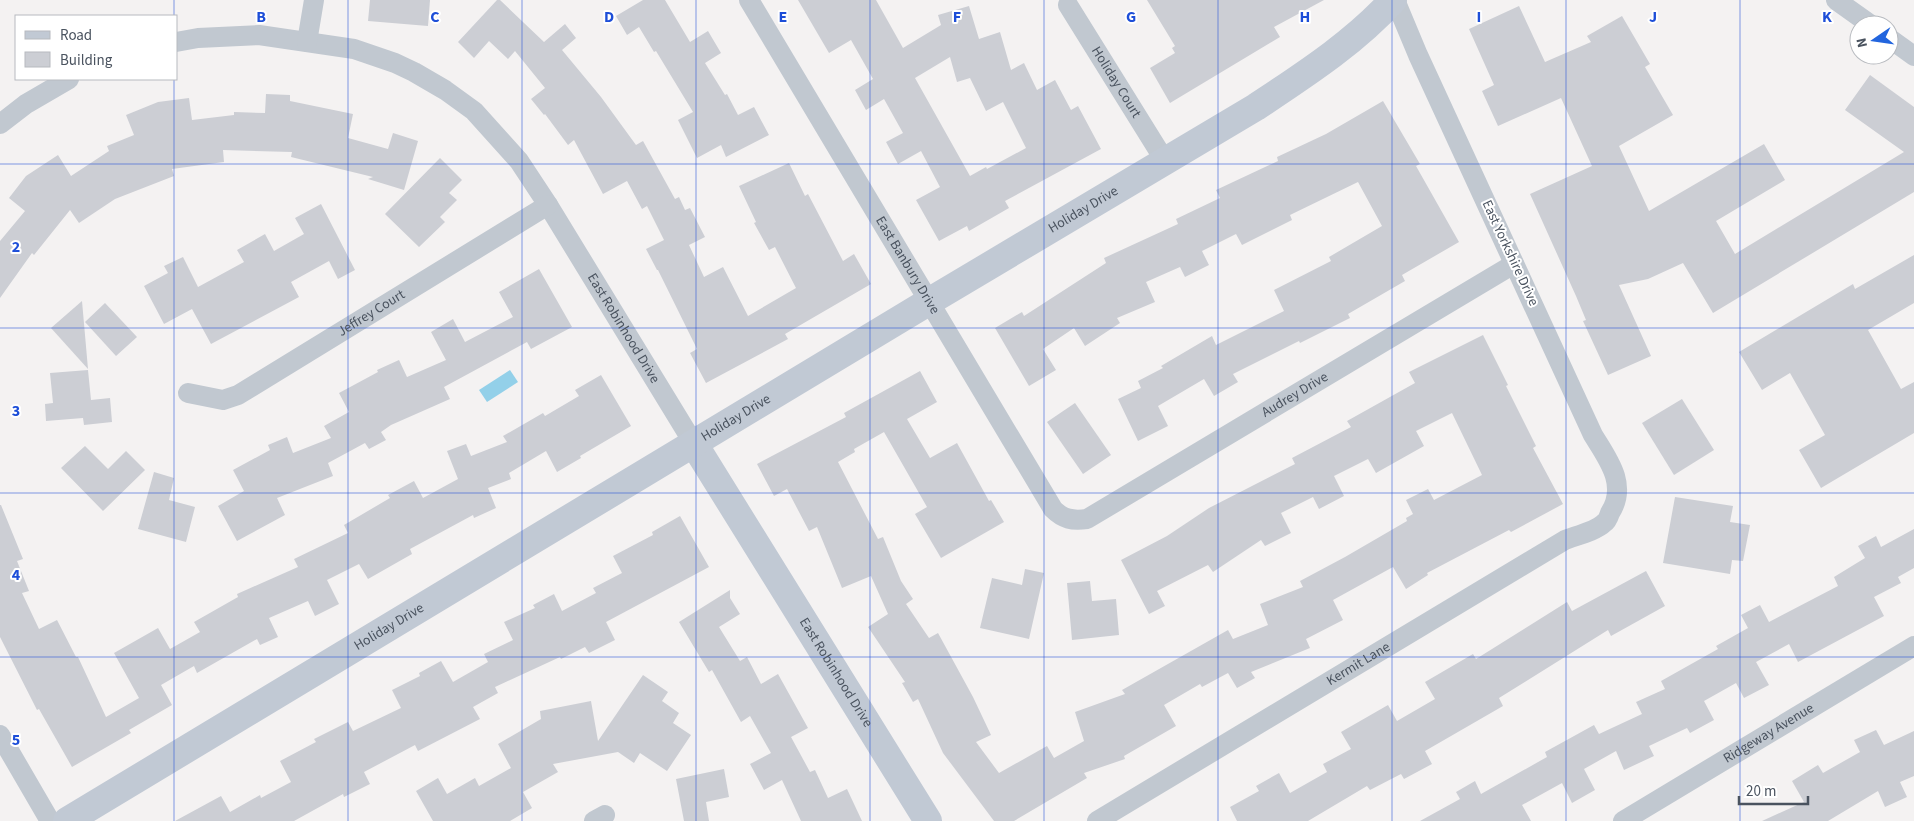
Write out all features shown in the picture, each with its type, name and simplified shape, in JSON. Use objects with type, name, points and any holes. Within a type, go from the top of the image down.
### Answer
[{"type":"street","points":[[307,42],[314,0]]},
{"type":"street","name":"East Banbury Drive","points":[[749,0],[1053,508],[1061,517],[1074,521]]},
{"type":"street","name":"Holiday Drive","points":[[67,821],[930,301],[1256,107],[1307,73],[1353,38],[1394,0]]},
{"type":"street","name":"East Yorkshire Drive","points":[[1394,0],[1593,435],[1610,463],[1617,480],[1618,493],[1615,506]]},
{"type":"street","points":[[1836,0],[1857,15]]},
{"type":"street","name":"Holiday Court","points":[[1068,5],[1165,161]]},
{"type":"street","name":"East Robinhood Drive","points":[[178,42],[198,38],[259,35],[354,49],[395,63],[445,90],[474,111],[519,162],[548,204],[694,444],[928,821]]},
{"type":"street","points":[[1899,45],[1914,56]]},
{"type":"street","points":[[0,124],[26,104],[67,80]]},
{"type":"street","name":"Jeffrey Court","points":[[188,393],[222,400],[238,395],[548,204]]},
{"type":"street","name":"Audrey Drive","points":[[1074,521],[1087,519],[1514,264]]},
{"type":"street","name":"Kermit Lane","points":[[1097,821],[1565,540],[1604,524],[1615,506]]},
{"type":"street","name":"Ridgeway Avenue","points":[[1623,821],[1914,646]]},
{"type":"street","points":[[0,735],[50,821]]},
{"type":"water","points":[[510,370],[518,382],[487,402],[479,390]]},
{"type":"building","points":[[370,0],[430,0],[428,26],[368,21]]},
{"type":"building","points":[[497,0],[500,0],[544,42],[565,24],[576,38],[562,50],[601,97],[636,145],[643,141],[675,199],[679,197],[685,210],[690,208],[705,237],[689,245],[704,277],[723,267],[748,316],[796,288],[775,247],[769,250],[754,223],[756,222],[739,186],[789,163],[805,196],[808,194],[843,261],[854,254],[871,284],[785,334],[788,339],[706,383],[690,353],[697,349],[646,249],[664,240],[647,206],[642,209],[627,181],[603,194],[574,140],[568,145],[545,114],[531,99],[545,88],[515,51],[508,59],[489,41],[474,58],[458,42]]},
{"type":"building","points":[[643,0],[665,0],[690,42],[708,31],[721,53],[705,63],[725,95],[727,94],[738,115],[754,107],[769,135],[726,157],[721,145],[697,158],[678,120],[693,112],[639,27],[627,35],[616,16]]},
{"type":"building","points":[[798,0],[876,0],[903,48],[941,25],[938,15],[969,6],[979,39],[1000,32],[1011,70],[1024,63],[1037,90],[1055,80],[1071,110],[1078,106],[1101,149],[1005,201],[1009,208],[969,231],[967,226],[939,241],[916,200],[940,187],[921,151],[898,164],[886,142],[903,133],[884,99],[866,110],[855,90],[873,79],[851,40],[829,53]],"holes":[[[950,57],[957,82],[970,78],[986,111],[1003,102],[1026,148],[970,176],[915,78]]]},
{"type":"building","points":[[1147,0],[1324,0],[1274,27],[1280,37],[1170,103],[1150,68],[1175,53],[1172,48],[1175,46]]},
{"type":"building","points":[[1519,6],[1545,62],[1591,42],[1587,36],[1622,16],[1650,64],[1645,67],[1673,115],[1619,146],[1649,211],[1764,144],[1785,180],[1716,221],[1735,254],[1904,152],[1845,110],[1870,75],[1914,107],[1914,192],[1713,313],[1683,263],[1648,279],[1619,285],[1651,356],[1608,375],[1583,321],[1586,320],[1576,296],[1530,194],[1592,166],[1561,98],[1498,126],[1482,91],[1494,85],[1469,29]]},
{"type":"building","points":[[266,94],[290,95],[290,101],[353,114],[348,138],[388,149],[393,133],[418,141],[404,190],[368,179],[373,177],[291,157],[292,152],[223,150],[224,162],[172,169],[174,176],[115,199],[79,223],[70,210],[34,255],[32,253],[0,298],[0,241],[25,211],[9,198],[26,176],[58,155],[71,176],[109,151],[107,146],[134,135],[126,115],[158,102],[189,98],[192,120],[234,115],[234,112],[265,113]]},
{"type":"building","points":[[1383,101],[1420,164],[1416,166],[1459,242],[1402,275],[1405,281],[1348,314],[1350,318],[1233,374],[1238,382],[1214,396],[1204,379],[1158,406],[1168,426],[1138,441],[1118,399],[1141,388],[1138,381],[1163,368],[1161,366],[1212,336],[1216,345],[1284,311],[1274,290],[1331,261],[1329,257],[1382,226],[1358,182],[1290,215],[1292,220],[1242,245],[1236,234],[1202,251],[1209,265],[1185,277],[1180,267],[1146,282],[1155,302],[1117,318],[1120,323],[1085,346],[1074,328],[1043,349],[1056,370],[1029,386],[995,328],[1022,312],[1024,316],[1106,263],[1104,258],[1178,224],[1176,219],[1220,198],[1216,190],[1278,161],[1277,157],[1326,134]]},
{"type":"building","points":[[440,158],[462,180],[449,193],[457,200],[440,217],[445,222],[419,247],[385,214]]},
{"type":"building","points":[[321,204],[355,270],[338,279],[329,261],[291,282],[299,297],[211,344],[192,309],[164,324],[144,286],[168,273],[164,266],[183,257],[198,287],[244,262],[237,250],[265,234],[274,251],[304,234],[295,218]]},
{"type":"building","points":[[1914,255],[1914,303],[1868,330],[1901,389],[1914,382],[1914,433],[1821,488],[1799,450],[1825,435],[1790,373],[1762,390],[1739,352],[1853,284],[1855,289]]},
{"type":"building","points":[[539,269],[572,327],[531,349],[527,342],[444,387],[450,399],[391,425],[381,432],[386,440],[369,449],[365,443],[328,463],[333,476],[277,498],[285,515],[237,541],[218,506],[244,491],[233,470],[270,450],[268,445],[287,437],[293,453],[331,438],[324,426],[349,412],[339,393],[378,372],[377,370],[399,360],[407,377],[446,360],[431,332],[453,319],[465,342],[513,317],[499,292]]},
{"type":"building","points":[[82,301],[88,369],[51,328]]},
{"type":"building","points":[[105,303],[137,337],[116,356],[85,322]]},
{"type":"building","points":[[1483,335],[1536,446],[1533,448],[1563,504],[1427,573],[1428,575],[1406,589],[1393,567],[1333,600],[1343,620],[1306,639],[1310,648],[1251,672],[1255,678],[1237,688],[1228,673],[1202,687],[1200,684],[1164,705],[1176,726],[1124,756],[1125,759],[1084,773],[1087,778],[1014,821],[994,821],[943,753],[918,699],[913,702],[902,683],[905,682],[868,627],[888,614],[871,576],[842,588],[817,527],[809,531],[787,489],[774,496],[757,464],[846,417],[844,413],[920,371],[937,402],[907,419],[930,458],[957,443],[989,501],[991,500],[1004,522],[941,558],[915,514],[927,507],[884,432],[854,449],[855,452],[838,462],[878,539],[883,537],[901,581],[913,599],[906,604],[929,638],[938,633],[973,697],[991,735],[976,742],[999,773],[1047,746],[1054,758],[1084,741],[1075,712],[1125,694],[1122,690],[1228,630],[1233,639],[1268,625],[1260,604],[1303,587],[1300,581],[1407,521],[1406,518],[1413,514],[1406,500],[1428,489],[1434,500],[1482,475],[1452,413],[1416,431],[1424,446],[1376,473],[1368,459],[1334,476],[1344,496],[1319,509],[1313,497],[1281,513],[1291,533],[1265,546],[1261,540],[1213,572],[1208,565],[1157,591],[1165,606],[1149,614],[1121,560],[1167,536],[1209,508],[1295,464],[1292,458],[1351,427],[1347,421],[1415,383],[1409,372]]},
{"type":"building","points":[[88,370],[91,400],[110,398],[112,422],[84,425],[83,418],[46,421],[45,404],[53,403],[50,373]]},
{"type":"building","points":[[601,375],[631,426],[557,472],[546,451],[509,473],[511,479],[488,488],[496,508],[474,518],[473,515],[410,549],[412,554],[368,579],[359,564],[327,580],[339,604],[315,616],[308,601],[269,618],[278,637],[260,645],[257,639],[197,673],[194,666],[161,685],[172,705],[129,730],[131,733],[72,767],[39,709],[37,710],[0,637],[0,505],[23,559],[17,561],[29,591],[22,593],[39,629],[57,620],[76,657],[78,657],[106,717],[139,698],[114,653],[158,628],[170,649],[200,632],[194,622],[238,597],[237,594],[298,567],[294,559],[348,533],[344,525],[390,498],[388,495],[414,481],[423,498],[458,479],[447,451],[466,444],[471,456],[507,442],[503,436],[543,413],[545,416],[579,396],[575,390]]},
{"type":"building","points":[[1682,399],[1714,450],[1674,475],[1642,423]]},
{"type":"building","points":[[1075,403],[1111,455],[1083,474],[1047,422]]},
{"type":"building","points":[[85,446],[108,469],[126,451],[145,470],[103,511],[61,468]]},
{"type":"building","points":[[154,472],[174,478],[169,500],[195,507],[186,542],[138,529]]},
{"type":"building","points":[[1675,497],[1733,506],[1730,522],[1750,525],[1743,561],[1732,560],[1730,574],[1663,563]]},
{"type":"building","points":[[680,516],[709,567],[606,622],[615,640],[589,653],[585,647],[495,687],[498,693],[473,707],[480,719],[418,751],[415,745],[364,772],[370,784],[344,797],[343,794],[294,821],[175,821],[221,796],[230,812],[260,795],[261,798],[291,782],[280,761],[316,742],[314,739],[348,722],[353,731],[401,708],[392,690],[420,676],[419,673],[441,661],[453,682],[488,662],[484,654],[513,640],[504,622],[535,608],[533,605],[554,594],[562,611],[596,593],[593,588],[622,573],[613,556],[653,535],[652,532]]},
{"type":"building","points":[[1914,529],[1914,568],[1898,577],[1901,583],[1874,597],[1884,616],[1798,662],[1789,644],[1756,662],[1769,685],[1744,698],[1736,683],[1704,701],[1714,720],[1690,733],[1687,728],[1649,746],[1654,756],[1624,770],[1616,751],[1584,769],[1595,790],[1572,803],[1562,783],[1522,805],[1531,821],[1420,821],[1460,799],[1456,792],[1475,781],[1481,794],[1547,757],[1545,752],[1594,725],[1599,734],[1642,714],[1636,702],[1665,689],[1661,681],[1718,649],[1716,646],[1748,628],[1741,615],[1760,605],[1769,622],[1838,586],[1834,577],[1865,558],[1858,546],[1876,536],[1881,547]]},
{"type":"building","points":[[1025,569],[1044,573],[1029,639],[980,628],[992,578],[1022,585]]},
{"type":"building","points":[[1646,571],[1665,606],[1611,636],[1608,630],[1499,698],[1503,706],[1425,751],[1432,764],[1404,779],[1401,774],[1370,790],[1367,786],[1308,821],[1237,821],[1230,807],[1259,791],[1256,786],[1279,773],[1290,793],[1327,772],[1323,764],[1351,749],[1341,732],[1388,705],[1397,721],[1435,699],[1425,682],[1473,654],[1476,659],[1567,602],[1572,611]]},
{"type":"building","points":[[1090,581],[1092,601],[1116,599],[1119,635],[1072,640],[1067,583]]},
{"type":"building","points":[[730,590],[730,598],[740,614],[719,627],[740,661],[747,657],[761,684],[778,674],[808,728],[791,737],[810,772],[815,770],[828,798],[847,789],[862,821],[801,821],[782,780],[764,790],[750,764],[771,753],[750,716],[741,722],[712,670],[709,672],[679,622]]},
{"type":"building","points":[[643,675],[668,692],[662,701],[679,713],[673,723],[691,735],[667,771],[640,753],[634,763],[618,752],[553,764],[558,772],[523,792],[532,808],[510,821],[433,821],[416,791],[438,778],[447,794],[475,778],[479,786],[511,768],[498,744],[541,719],[540,711],[591,701],[598,741]]},
{"type":"building","points":[[1876,730],[1884,745],[1914,731],[1914,776],[1900,782],[1907,797],[1885,807],[1878,791],[1828,821],[1762,821],[1804,802],[1792,781],[1818,765],[1823,773],[1860,752],[1854,740]]},
{"type":"building","points":[[724,769],[729,797],[706,802],[709,821],[684,821],[676,779]]}]
